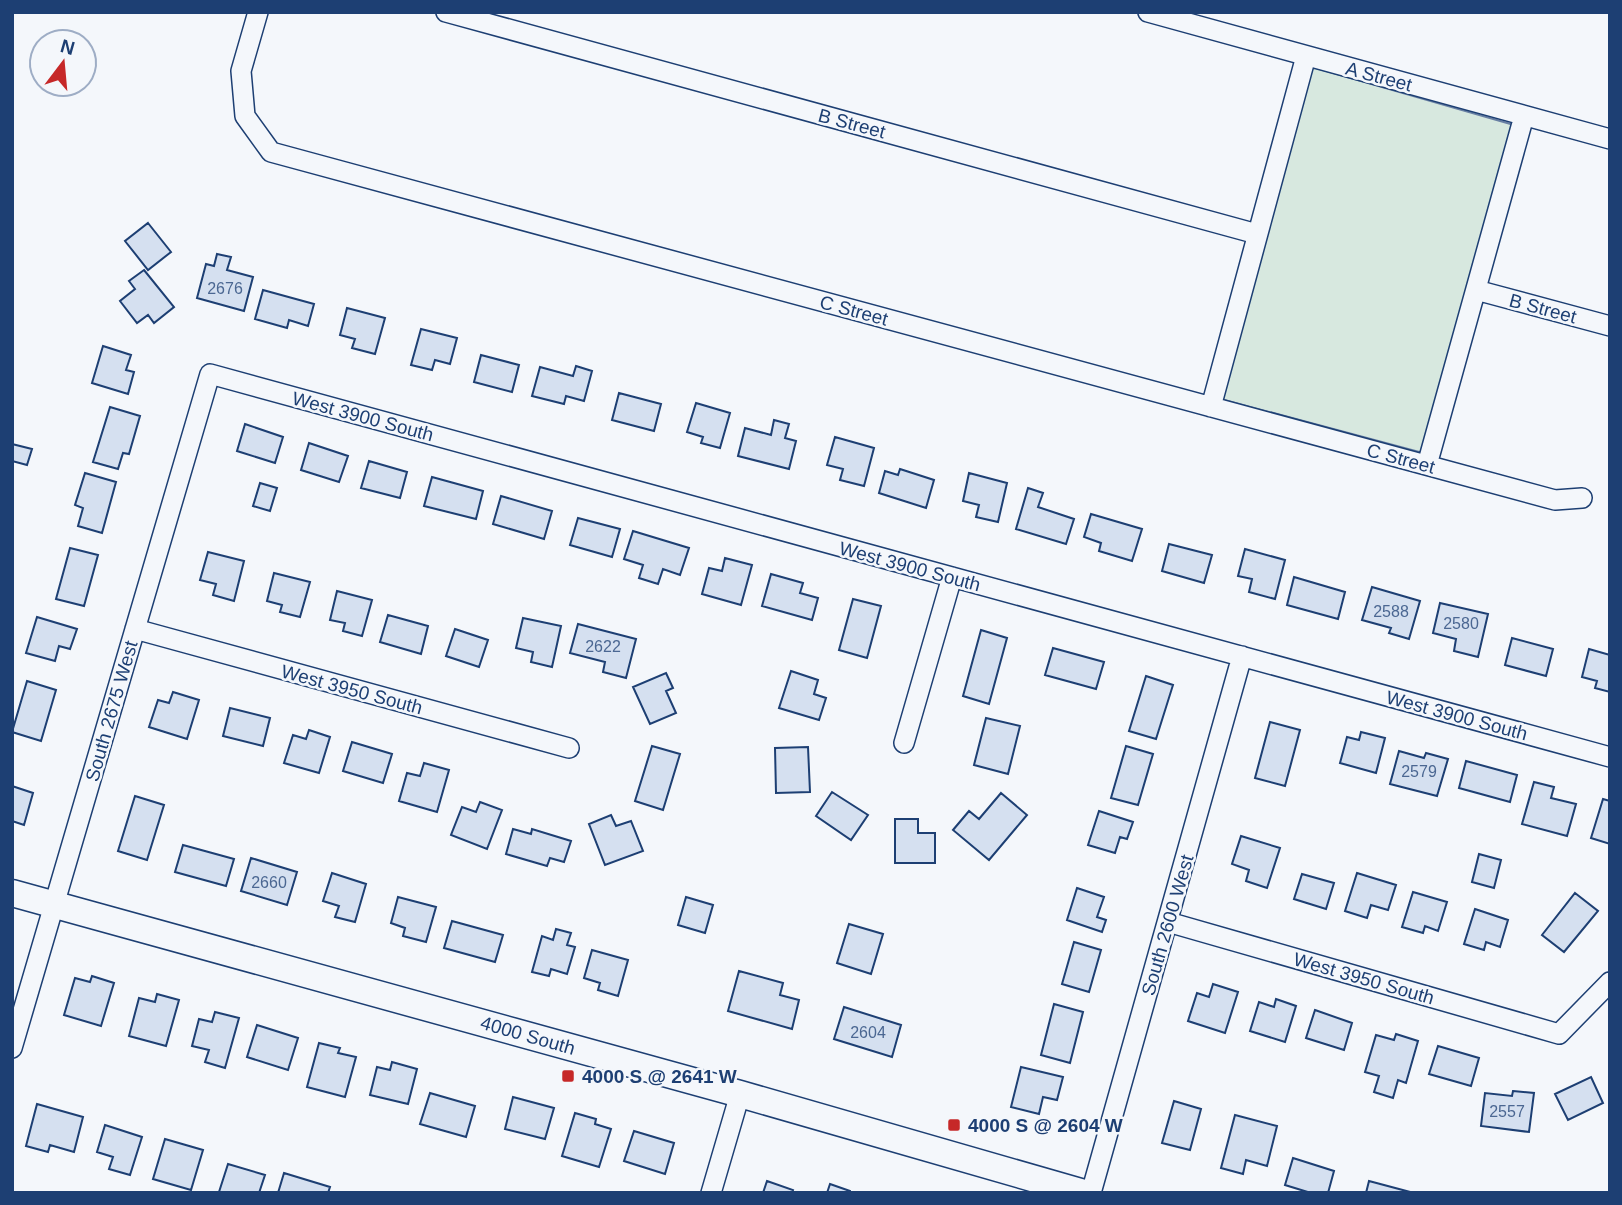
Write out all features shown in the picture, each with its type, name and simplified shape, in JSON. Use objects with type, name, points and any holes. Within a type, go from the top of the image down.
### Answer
[{"type":"street","name":"C Street","points":[[258,12],[241,71],[242,82],[246,116],[271,152],[1555,500],[1582,498]]},
{"type":"street","name":"B Street","points":[[446,12],[1257,234]]},
{"type":"street","name":"A Street","points":[[1148,12],[1610,139]]},
{"type":"street","points":[[1211,407],[1306,56]]},
{"type":"street","points":[[1427,465],[1524,116]]},
{"type":"street","name":"B Street","points":[[1476,290],[1610,326]]},
{"type":"street","name":"West 3900 South","points":[[210,374],[1610,757]]},
{"type":"street","name":"South 2675 West","points":[[12,1048],[210,374]]},
{"type":"street","points":[[904,743],[952,577]]},
{"type":"street","name":"West 3950 South","points":[[135,629],[569,748]]},
{"type":"street","name":"South 2600 West","points":[[1091,1193],[1242,656]]},
{"type":"street","name":"4000 South","points":[[12,892],[740,1094],[1084,1193]]},
{"type":"street","name":"West 3950 South","points":[[1168,922],[1559,1034],[1610,982]]},
{"type":"street","points":[[711,1193],[740,1094]]},
{"type":"shaded area","points":[[1309,66],[1514,125],[1423,453],[1217,398]]},
{"type":"building","points":[[148,223],[171,252],[148,270],[125,241]]},
{"type":"building","points":[[217,254],[231,257],[227,270],[253,277],[244,311],[197,298],[206,264],[214,266]]},
{"type":"building","points":[[144,270],[174,307],[154,323],[148,315],[137,323],[120,301],[135,289],[129,281]]},
{"type":"building","points":[[263,290],[314,304],[308,326],[289,320],[287,328],[255,319]]},
{"type":"building","points":[[347,308],[385,318],[375,354],[352,348],[355,339],[340,335]]},
{"type":"building","points":[[421,329],[457,338],[450,364],[435,360],[432,370],[411,365]]},
{"type":"building","points":[[103,346],[131,355],[126,370],[134,372],[128,394],[92,383]]},
{"type":"building","points":[[481,355],[519,365],[512,392],[474,382]]},
{"type":"building","points":[[576,366],[592,371],[584,401],[566,396],[564,404],[532,396],[540,367],[573,376]]},
{"type":"building","points":[[619,393],[661,404],[654,431],[612,420]]},
{"type":"building","points":[[696,403],[730,413],[720,448],[701,443],[703,437],[687,432]]},
{"type":"building","points":[[110,407],[140,416],[129,454],[123,453],[118,469],[93,462]]},
{"type":"building","points":[[774,420],[789,424],[785,438],[796,441],[789,469],[738,456],[745,428],[771,435]]},
{"type":"building","points":[[245,424],[283,437],[275,463],[237,451]]},
{"type":"building","points":[[835,437],[874,448],[864,486],[840,480],[843,469],[827,465]]},
{"type":"building","points":[[309,443],[348,456],[339,482],[301,470]]},
{"type":"building","points":[[12,444],[32,449],[27,465],[12,461]]},
{"type":"building","points":[[369,461],[407,472],[400,498],[361,488]]},
{"type":"building","points":[[900,469],[934,480],[926,508],[879,493],[885,471],[898,475]]},
{"type":"building","points":[[85,473],[116,482],[102,533],[78,526],[83,508],[75,505]]},
{"type":"building","points":[[969,473],[1007,483],[998,522],[976,517],[979,505],[963,501]]},
{"type":"building","points":[[432,477],[483,491],[476,519],[424,506]]},
{"type":"building","points":[[260,483],[277,488],[270,511],[253,506]]},
{"type":"building","points":[[1028,488],[1043,493],[1038,507],[1074,519],[1066,544],[1016,529]]},
{"type":"building","points":[[501,496],[552,511],[544,539],[493,524]]},
{"type":"building","points":[[1091,514],[1142,529],[1132,561],[1099,551],[1101,543],[1084,537]]},
{"type":"building","points":[[578,518],[620,529],[612,557],[570,545]]},
{"type":"building","points":[[633,531],[689,548],[680,575],[663,569],[658,584],[639,578],[643,565],[624,559]]},
{"type":"building","points":[[1169,544],[1212,555],[1204,583],[1162,571]]},
{"type":"building","points":[[70,548],[98,555],[84,606],[56,599]]},
{"type":"building","points":[[1245,549],[1285,560],[1275,599],[1249,592],[1252,579],[1238,576]]},
{"type":"building","points":[[208,552],[244,561],[234,601],[213,595],[216,584],[200,580]]},
{"type":"building","points":[[725,558],[752,565],[741,605],[702,594],[709,568],[722,571]]},
{"type":"building","points":[[274,573],[310,582],[300,617],[280,612],[282,605],[267,601]]},
{"type":"building","points":[[771,574],[803,583],[800,593],[818,598],[812,620],[762,606]]},
{"type":"building","points":[[1294,577],[1345,592],[1338,619],[1287,605]]},
{"type":"building","points":[[1372,587],[1420,601],[1409,639],[1389,633],[1391,628],[1362,620]]},
{"type":"building","points":[[337,591],[372,600],[362,636],[343,631],[345,623],[330,620]]},
{"type":"building","points":[[853,599],[881,606],[867,658],[839,650]]},
{"type":"building","points":[[1440,603],[1488,614],[1478,657],[1454,651],[1456,639],[1433,633]]},
{"type":"building","points":[[388,615],[428,626],[421,654],[380,642]]},
{"type":"building","points":[[37,617],[77,629],[70,649],[59,646],[55,661],[26,653]]},
{"type":"building","points":[[523,618],[561,626],[552,667],[531,662],[533,652],[516,648]]},
{"type":"building","points":[[578,624],[636,639],[626,678],[603,672],[605,662],[570,653]]},
{"type":"building","points":[[455,629],[488,640],[479,667],[446,656]]},
{"type":"building","points":[[981,630],[1007,638],[989,704],[963,696]]},
{"type":"building","points":[[1512,638],[1553,649],[1546,676],[1505,665]]},
{"type":"building","points":[[1053,648],[1104,662],[1096,689],[1045,675]]},
{"type":"building","points":[[1589,649],[1610,655],[1610,692],[1595,688],[1597,681],[1582,677]]},
{"type":"building","points":[[791,671],[818,680],[814,694],[826,698],[819,720],[779,708]]},
{"type":"building","points":[[666,673],[673,688],[666,691],[676,713],[650,724],[633,687]]},
{"type":"building","points":[[1146,676],[1173,685],[1156,739],[1129,731]]},
{"type":"building","points":[[27,681],[56,690],[41,741],[12,732]]},
{"type":"building","points":[[173,692],[199,700],[187,739],[149,727],[158,700],[169,703]]},
{"type":"building","points":[[230,708],[270,718],[263,746],[223,736]]},
{"type":"building","points":[[986,718],[1020,726],[1008,774],[974,765]]},
{"type":"building","points":[[1270,722],[1300,730],[1285,786],[1255,778]]},
{"type":"building","points":[[309,730],[330,737],[319,773],[284,763],[293,735],[306,739]]},
{"type":"building","points":[[1361,732],[1385,738],[1376,773],[1340,763],[1347,737],[1359,740]]},
{"type":"building","points":[[352,742],[392,754],[383,783],[343,771]]},
{"type":"building","points":[[652,746],[680,754],[663,810],[635,801]]},
{"type":"building","points":[[1126,746],[1153,754],[1138,805],[1111,798]]},
{"type":"building","points":[[808,747],[810,792],[776,793],[775,748]]},
{"type":"building","points":[[1399,751],[1424,758],[1426,753],[1448,759],[1437,796],[1390,784]]},
{"type":"building","points":[[1466,761],[1517,775],[1510,802],[1459,788]]},
{"type":"building","points":[[424,763],[449,770],[437,812],[399,801],[407,773],[420,776]]},
{"type":"building","points":[[1534,782],[1554,787],[1551,798],[1576,804],[1567,836],[1522,824]]},
{"type":"building","points":[[12,786],[33,793],[24,825],[12,821]]},
{"type":"building","points":[[832,792],[868,815],[851,840],[816,816]]},
{"type":"building","points":[[1001,793],[1027,815],[989,860],[953,830],[969,811],[979,819]]},
{"type":"building","points":[[135,796],[164,805],[147,860],[118,851]]},
{"type":"building","points":[[1603,799],[1610,801],[1610,844],[1591,838]]},
{"type":"building","points":[[480,802],[502,810],[487,849],[451,835],[462,807],[476,812]]},
{"type":"building","points":[[1099,811],[1133,822],[1127,839],[1120,837],[1115,853],[1088,845]]},
{"type":"building","points":[[611,815],[616,826],[631,821],[643,851],[605,865],[589,824]]},
{"type":"building","points":[[895,819],[918,819],[918,833],[935,833],[935,863],[895,863]]},
{"type":"building","points":[[513,829],[531,834],[532,829],[571,841],[564,862],[550,858],[547,866],[506,854]]},
{"type":"building","points":[[1241,836],[1280,848],[1267,888],[1246,881],[1249,870],[1232,864]]},
{"type":"building","points":[[183,845],[234,859],[226,886],[175,872]]},
{"type":"building","points":[[1479,854],[1501,860],[1494,888],[1472,882]]},
{"type":"building","points":[[251,858],[297,872],[287,905],[241,891]]},
{"type":"building","points":[[332,873],[366,884],[355,922],[335,917],[339,906],[323,901]]},
{"type":"building","points":[[1357,873],[1396,885],[1388,910],[1371,905],[1367,918],[1345,911]]},
{"type":"building","points":[[1302,874],[1334,883],[1326,909],[1294,899]]},
{"type":"building","points":[[1077,888],[1104,897],[1097,917],[1106,920],[1102,932],[1067,920]]},
{"type":"building","points":[[1413,892],[1447,902],[1438,931],[1425,926],[1423,933],[1402,927]]},
{"type":"building","points":[[1575,893],[1598,911],[1564,952],[1542,935]]},
{"type":"building","points":[[398,897],[436,907],[426,942],[403,936],[405,928],[391,923]]},
{"type":"building","points":[[686,897],[713,905],[705,933],[678,925]]},
{"type":"building","points":[[1475,909],[1508,920],[1500,947],[1486,942],[1484,950],[1464,944]]},
{"type":"building","points":[[452,921],[503,935],[495,962],[444,948]]},
{"type":"building","points":[[849,924],[883,934],[871,974],[837,963]]},
{"type":"building","points":[[556,929],[571,933],[567,945],[575,947],[567,974],[551,969],[549,976],[532,972],[542,936],[553,940]]},
{"type":"building","points":[[1074,942],[1101,950],[1089,992],[1062,984]]},
{"type":"building","points":[[592,950],[628,960],[618,996],[598,990],[600,983],[584,978]]},
{"type":"building","points":[[739,971],[783,983],[780,995],[799,1000],[792,1029],[728,1011]]},
{"type":"building","points":[[92,976],[114,983],[101,1026],[64,1015],[75,978],[90,982]]},
{"type":"building","points":[[1213,984],[1238,992],[1225,1033],[1188,1021],[1197,993],[1209,997]]},
{"type":"building","points":[[157,994],[179,1000],[166,1046],[129,1036],[139,998],[155,1002]]},
{"type":"building","points":[[1276,999],[1296,1006],[1285,1042],[1250,1031],[1259,1002],[1274,1007]]},
{"type":"building","points":[[1054,1004],[1083,1012],[1070,1063],[1041,1055]]},
{"type":"building","points":[[844,1007],[901,1025],[892,1057],[834,1039]]},
{"type":"building","points":[[1315,1010],[1352,1023],[1344,1050],[1306,1038]]},
{"type":"building","points":[[215,1012],[239,1018],[225,1068],[205,1062],[209,1050],[192,1046],[199,1019],[212,1022]]},
{"type":"building","points":[[257,1025],[298,1038],[288,1070],[247,1057]]},
{"type":"building","points":[[1396,1034],[1418,1041],[1406,1083],[1398,1080],[1393,1098],[1374,1092],[1379,1076],[1365,1072],[1376,1035],[1394,1040]]},
{"type":"building","points":[[319,1043],[340,1048],[338,1053],[356,1057],[345,1097],[307,1087]]},
{"type":"building","points":[[1438,1046],[1479,1058],[1471,1086],[1429,1074]]},
{"type":"building","points":[[392,1062],[417,1069],[408,1104],[370,1095],[377,1067],[390,1070]]},
{"type":"building","points":[[1021,1067],[1063,1077],[1057,1100],[1043,1097],[1039,1114],[1011,1107]]},
{"type":"building","points":[[1591,1077],[1603,1103],[1568,1120],[1555,1094]]},
{"type":"building","points":[[1513,1091],[1534,1093],[1529,1132],[1481,1126],[1485,1093],[1512,1096]]},
{"type":"building","points":[[430,1093],[475,1106],[466,1137],[420,1124]]},
{"type":"building","points":[[513,1097],[554,1108],[545,1139],[505,1129]]},
{"type":"building","points":[[1174,1101],[1201,1109],[1190,1150],[1162,1143]]},
{"type":"building","points":[[37,1104],[83,1117],[74,1152],[50,1145],[48,1152],[26,1146]]},
{"type":"building","points":[[575,1113],[596,1119],[595,1124],[611,1129],[599,1167],[562,1156]]},
{"type":"building","points":[[1235,1115],[1277,1126],[1267,1166],[1246,1160],[1243,1174],[1221,1168]]},
{"type":"building","points":[[105,1125],[142,1137],[130,1175],[109,1169],[113,1157],[97,1152]]},
{"type":"building","points":[[634,1131],[674,1143],[665,1174],[624,1161]]},
{"type":"building","points":[[165,1139],[203,1150],[191,1190],[153,1179]]},
{"type":"building","points":[[1293,1158],[1334,1171],[1328,1193],[1311,1193],[1285,1185]]},
{"type":"building","points":[[228,1164],[265,1175],[259,1193],[219,1192]]},
{"type":"building","points":[[284,1173],[330,1187],[328,1193],[278,1193]]},
{"type":"building","points":[[767,1181],[793,1190],[792,1193],[763,1193]]},
{"type":"building","points":[[1369,1181],[1414,1193],[1366,1193]]},
{"type":"building","points":[[830,1184],[850,1191],[850,1193],[827,1193]]},
{"type":"place","name":"4000 S @ 2641 W","points":[[568,1076]]},
{"type":"place","name":"4000 S @ 2604 W","points":[[954,1125]]}]
